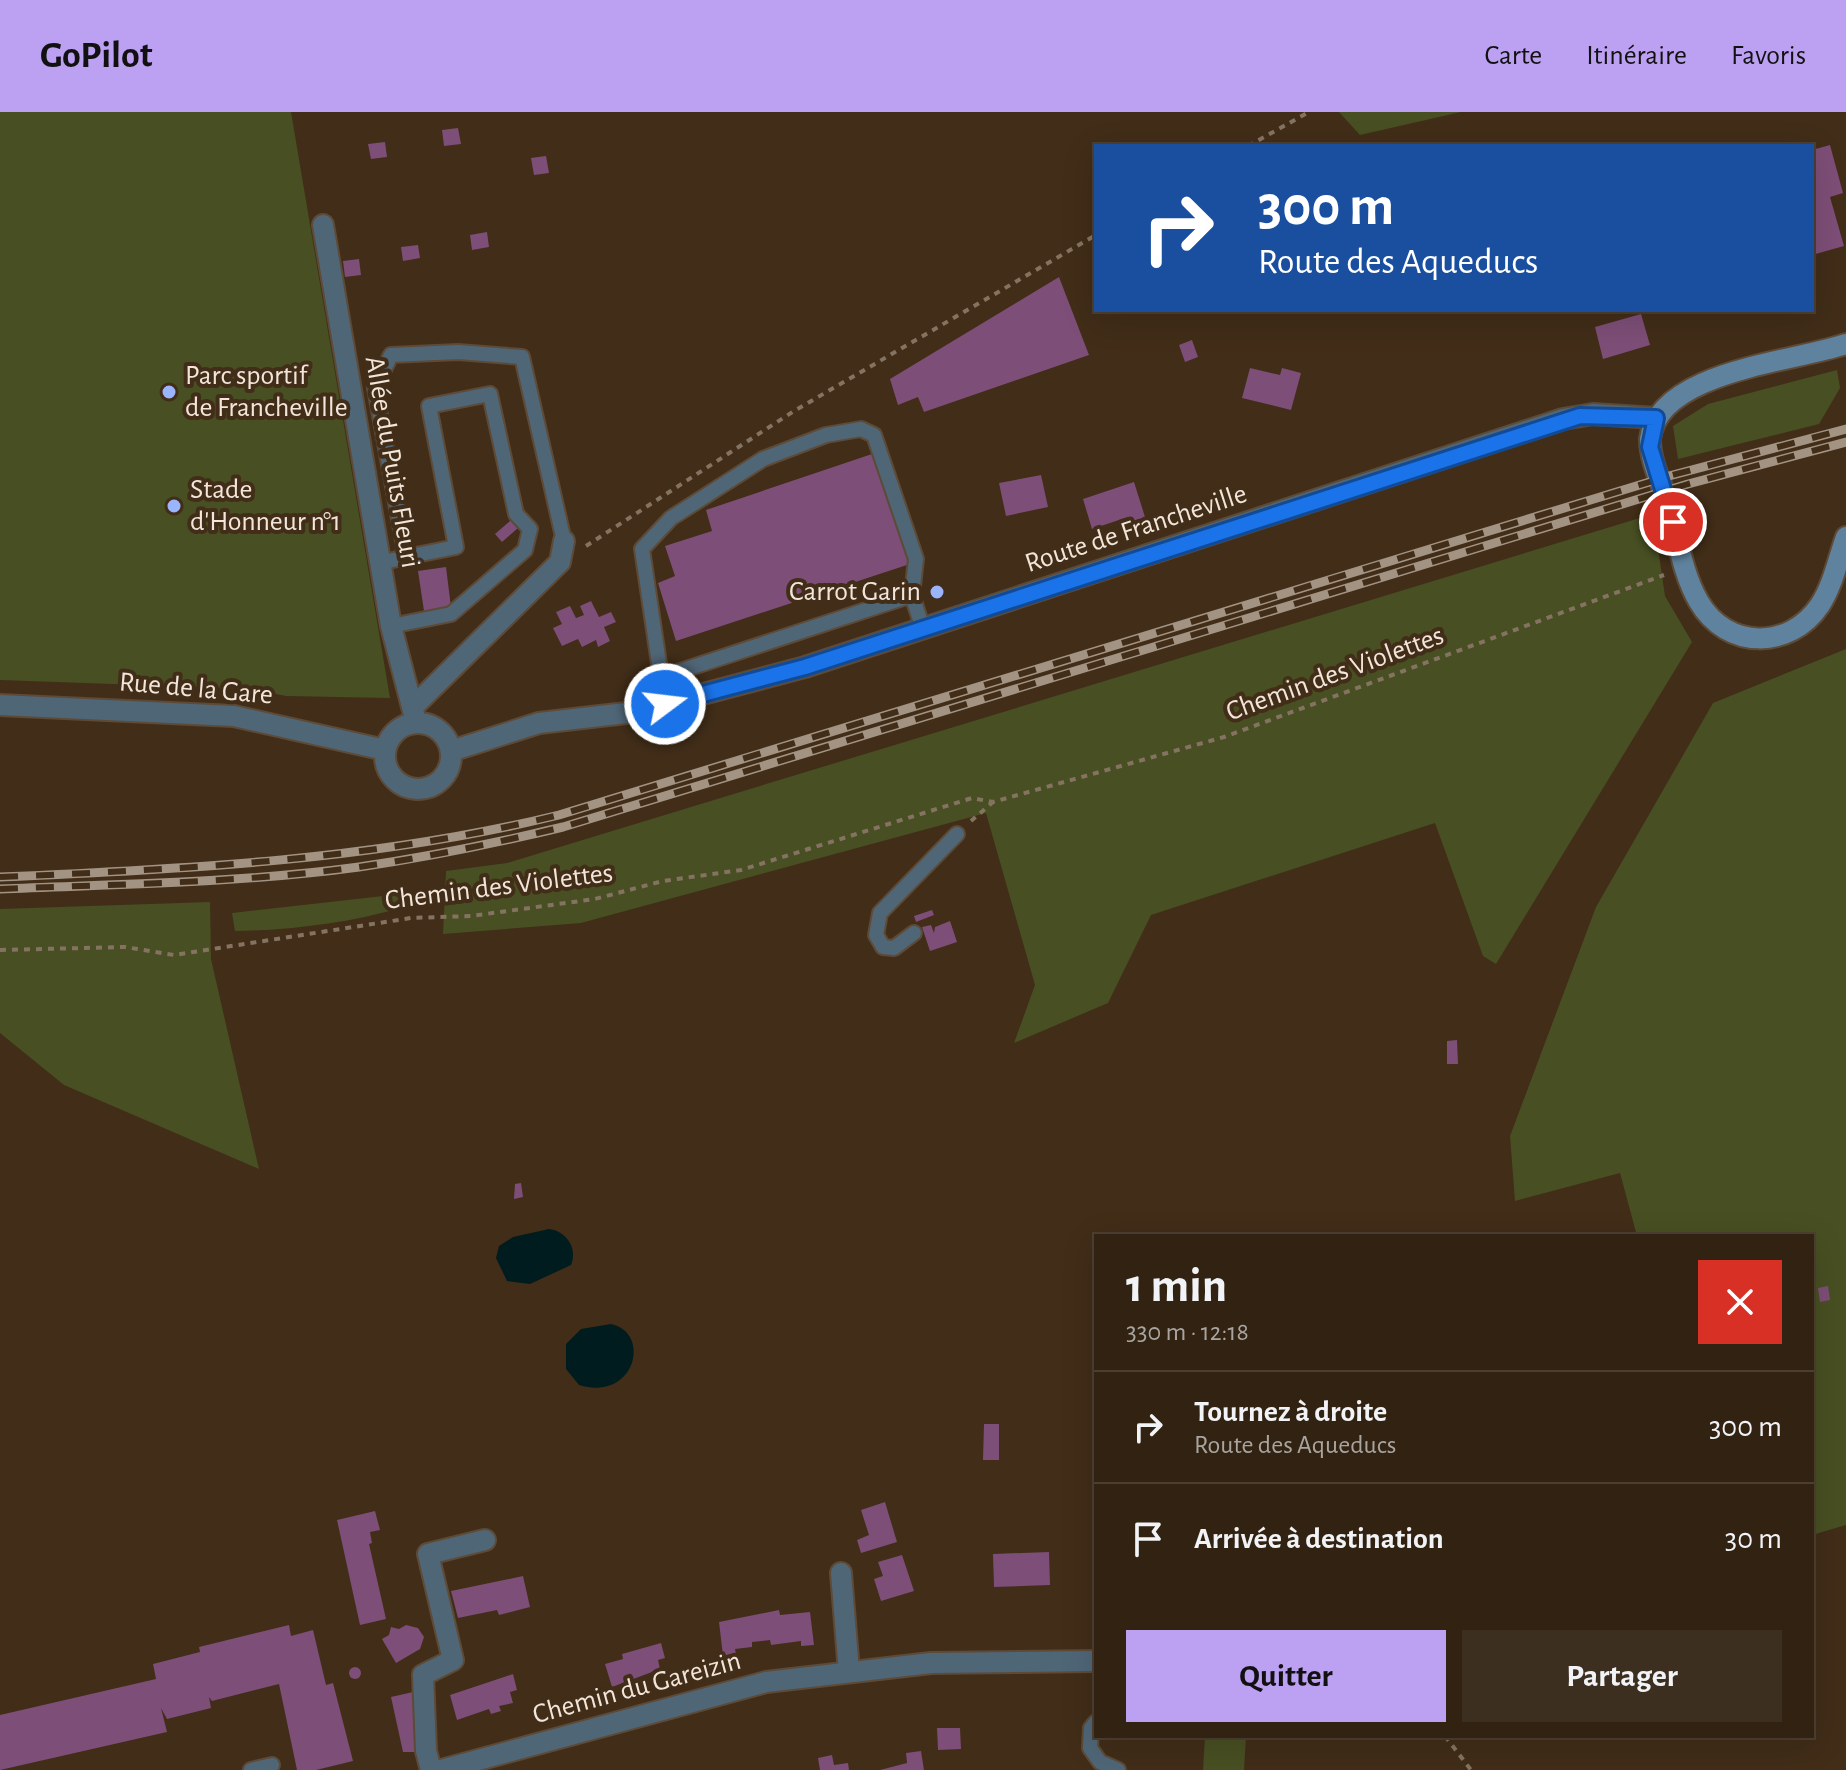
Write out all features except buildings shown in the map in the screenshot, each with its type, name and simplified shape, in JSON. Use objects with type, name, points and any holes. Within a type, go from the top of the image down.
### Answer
[{"type":"main road","points":[[1846,344],[1699,384],[1668,403],[1656,418],[1650,447],[1685,566],[1699,602],[1722,627],[1743,637],[1774,638],[1803,624],[1818,608],[1830,585],[1846,537]]},
{"type":"street","name":"Allée du Puits Fleuri","points":[[323,225],[391,626],[415,714]]},
{"type":"street","name":"Route de Francheville","points":[[451,751],[539,723],[635,712],[805,667],[1563,419],[1593,414],[1656,418]]},
{"type":"street","points":[[415,714],[443,733],[451,751],[448,772],[441,780],[433,786],[412,790],[402,786],[387,771],[385,750],[395,731],[415,714],[560,562],[564,541]]},
{"type":"street","name":"Rue de la Gare","points":[[0,705],[234,716],[385,750]]},
{"type":"street","points":[[431,1770],[426,1751],[423,1675],[453,1660],[428,1554],[485,1540]]},
{"type":"street","points":[[841,1573],[849,1672]]},
{"type":"street","name":"Chemin du Gareizin","points":[[441,1770],[752,1686],[931,1663],[1094,1661]]},
{"type":"lane","points":[[406,557],[375,388],[391,355],[458,352],[522,357],[564,541]]},
{"type":"lane","points":[[380,563],[456,547],[429,406],[490,394],[516,514],[530,529],[525,550],[451,614],[391,626]]},
{"type":"lane","points":[[665,704],[642,549],[671,518],[763,459],[826,435],[861,429],[874,435],[916,559],[912,595],[923,629]]},
{"type":"lane","points":[[662,677],[912,595]]},
{"type":"lane","points":[[914,933],[894,948],[883,947],[876,923],[880,913],[957,834]]},
{"type":"lane","points":[[1094,1724],[1090,1748],[1100,1762],[1118,1770]]},
{"type":"lane","points":[[251,1770],[272,1765]]},
{"type":"path","points":[[1252,144],[1309,112]]},
{"type":"path","points":[[560,562],[794,411],[1094,236]]},
{"type":"path","name":"Chemin des Violettes","points":[[957,834],[993,802],[1224,737],[1685,566]]},
{"type":"path","name":"Chemin des Violettes","points":[[0,950],[125,947],[174,955],[411,918],[471,916],[595,899],[663,881],[741,870],[972,798],[993,802]]},
{"type":"path","points":[[1447,1738],[1471,1770]]},
{"type":"green space","name":"Parc sportif de Francheville","points":[[0,112],[291,112],[390,698],[286,696],[252,689],[0,680]]},
{"type":"green space","points":[[1339,112],[1461,112],[1360,135]]},
{"type":"green space","points":[[1837,370],[1840,388],[1819,424],[1678,459],[1673,426],[1708,404]]},
{"type":"green space","points":[[1653,514],[1665,596],[1692,642],[1496,964],[1483,956],[1435,823],[1151,915],[1108,1003],[1014,1043],[1035,985],[986,813],[581,923],[443,934],[446,871],[507,863]]},
{"type":"green space","points":[[1846,649],[1846,1525],[1814,1534],[1814,1234],[1636,1234],[1620,1173],[1515,1201],[1510,1136],[1596,907],[1713,703]]},
{"type":"green space","points":[[401,894],[404,907],[363,917],[299,927],[235,931],[232,913]]},
{"type":"green space","points":[[210,902],[211,959],[259,1169],[64,1085],[0,1033],[0,909]]},
{"type":"green space","points":[[1205,1738],[1246,1738],[1244,1770],[1203,1770]]},
{"type":"water","points":[[549,1229],[561,1233],[569,1241],[573,1252],[571,1265],[530,1284],[507,1281],[496,1258],[499,1246],[513,1237]]},
{"type":"water","points":[[611,1324],[624,1330],[631,1340],[634,1352],[625,1376],[613,1384],[598,1388],[579,1385],[566,1369],[566,1344],[581,1329]]},
{"type":"railway","points":[[0,877],[281,860],[421,843],[559,815],[1669,476],[1846,429]]},
{"type":"railway","points":[[0,889],[180,882],[315,872],[436,854],[563,827],[1688,484],[1846,442]]},
{"type":"place","name":"Parc sportif de Francheville","points":[[169,392]]},
{"type":"place","name":"Stade d'Honneur n°1","points":[[174,506]]},
{"type":"place","name":"Carrot Garin","points":[[937,592]]},
{"type":"route","points":[[665,704],[805,667],[1563,419],[1593,414],[1656,418],[1650,447],[1673,522]]}]
